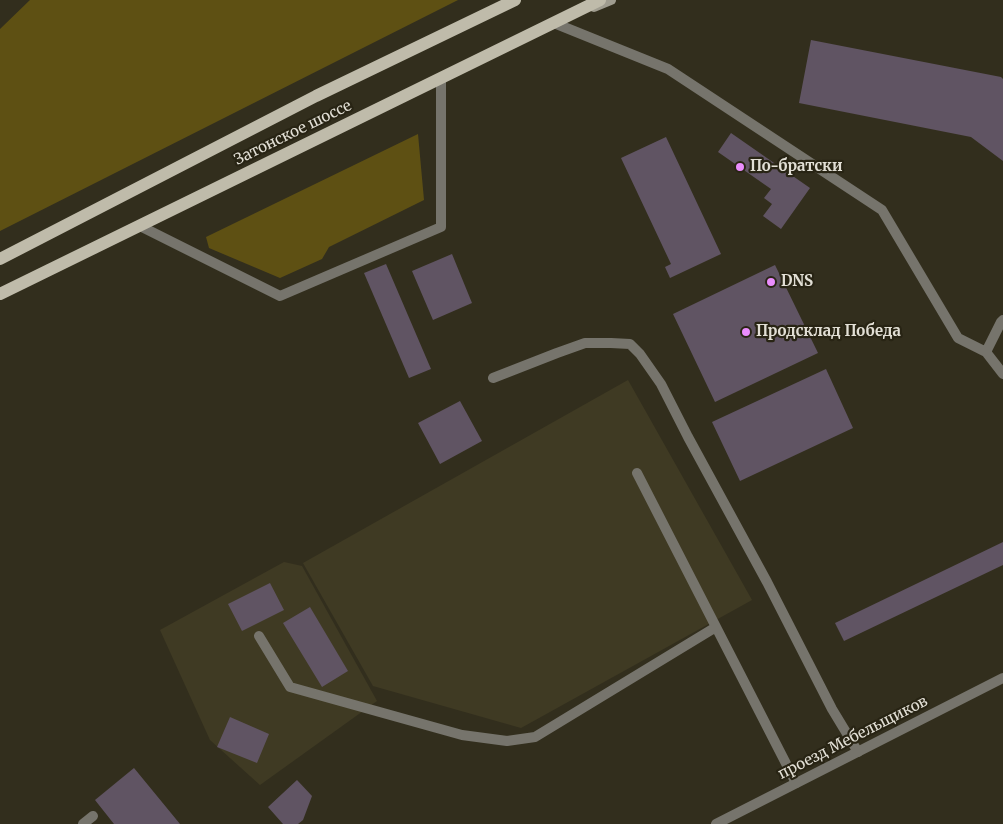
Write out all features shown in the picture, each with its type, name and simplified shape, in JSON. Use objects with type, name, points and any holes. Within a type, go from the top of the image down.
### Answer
[{"type":"main road","name":"Затонское шоссе","points":[[0,259],[316,96],[515,0]]},
{"type":"main road","name":"Затонское шоссе","points":[[0,294],[600,0]]},
{"type":"main road","points":[[568,16],[612,0]]},
{"type":"street","points":[[554,23],[668,69],[882,210],[958,338],[986,352],[1003,374]]},
{"type":"street","points":[[140,226],[280,296],[441,227],[441,78]]},
{"type":"street","points":[[986,352],[1003,320]]},
{"type":"street","points":[[493,378],[585,343],[630,344],[640,354],[661,384],[767,582],[832,710],[858,752]]},
{"type":"street","points":[[637,473],[796,783]]},
{"type":"street","points":[[259,636],[290,687],[462,735],[507,741],[535,737],[716,627]]},
{"type":"street","name":"проезд Мебельщиков","points":[[716,824],[1003,678]]},
{"type":"street","points":[[83,824],[93,816]]},
{"type":"shaded area","points":[[30,0],[458,0],[0,231],[0,29]]},
{"type":"shaded area","points":[[418,134],[424,200],[329,247],[322,259],[280,278],[209,248],[206,237]]},
{"type":"shaded area","points":[[628,380],[752,600],[521,728],[373,686],[303,563]]},
{"type":"shaded area","points":[[284,562],[302,566],[377,701],[260,785],[210,740],[160,630]]},
{"type":"building","points":[[811,40],[1001,77],[1003,79],[1003,161],[971,137],[799,103]]},
{"type":"building","points":[[731,133],[810,188],[781,229],[763,216],[772,204],[764,198],[771,189],[718,152]]},
{"type":"building","points":[[666,137],[721,254],[670,278],[665,267],[671,264],[621,158]]},
{"type":"building","points":[[452,254],[472,303],[433,320],[412,271]]},
{"type":"building","points":[[386,264],[431,369],[409,378],[364,273]]},
{"type":"building","points":[[775,265],[818,353],[715,402],[673,314]]},
{"type":"building","points":[[826,369],[853,428],[740,481],[712,422]]},
{"type":"building","points":[[460,401],[482,441],[440,464],[418,423]]},
{"type":"building","points":[[1003,542],[1003,565],[844,641],[835,623]]},
{"type":"building","points":[[270,583],[284,610],[242,631],[228,604]]},
{"type":"building","points":[[310,607],[348,671],[322,687],[283,623]]},
{"type":"building","points":[[230,717],[269,734],[257,763],[217,747]]},
{"type":"building","points":[[134,768],[180,824],[114,824],[95,800]]},
{"type":"building","points":[[297,780],[312,796],[303,820],[298,824],[283,824],[268,807]]},
{"type":"place","name":"По-братски","points":[[740,167]]},
{"type":"place","name":"DNS","points":[[771,282]]},
{"type":"place","name":"Продсклад Победа","points":[[746,332]]}]
